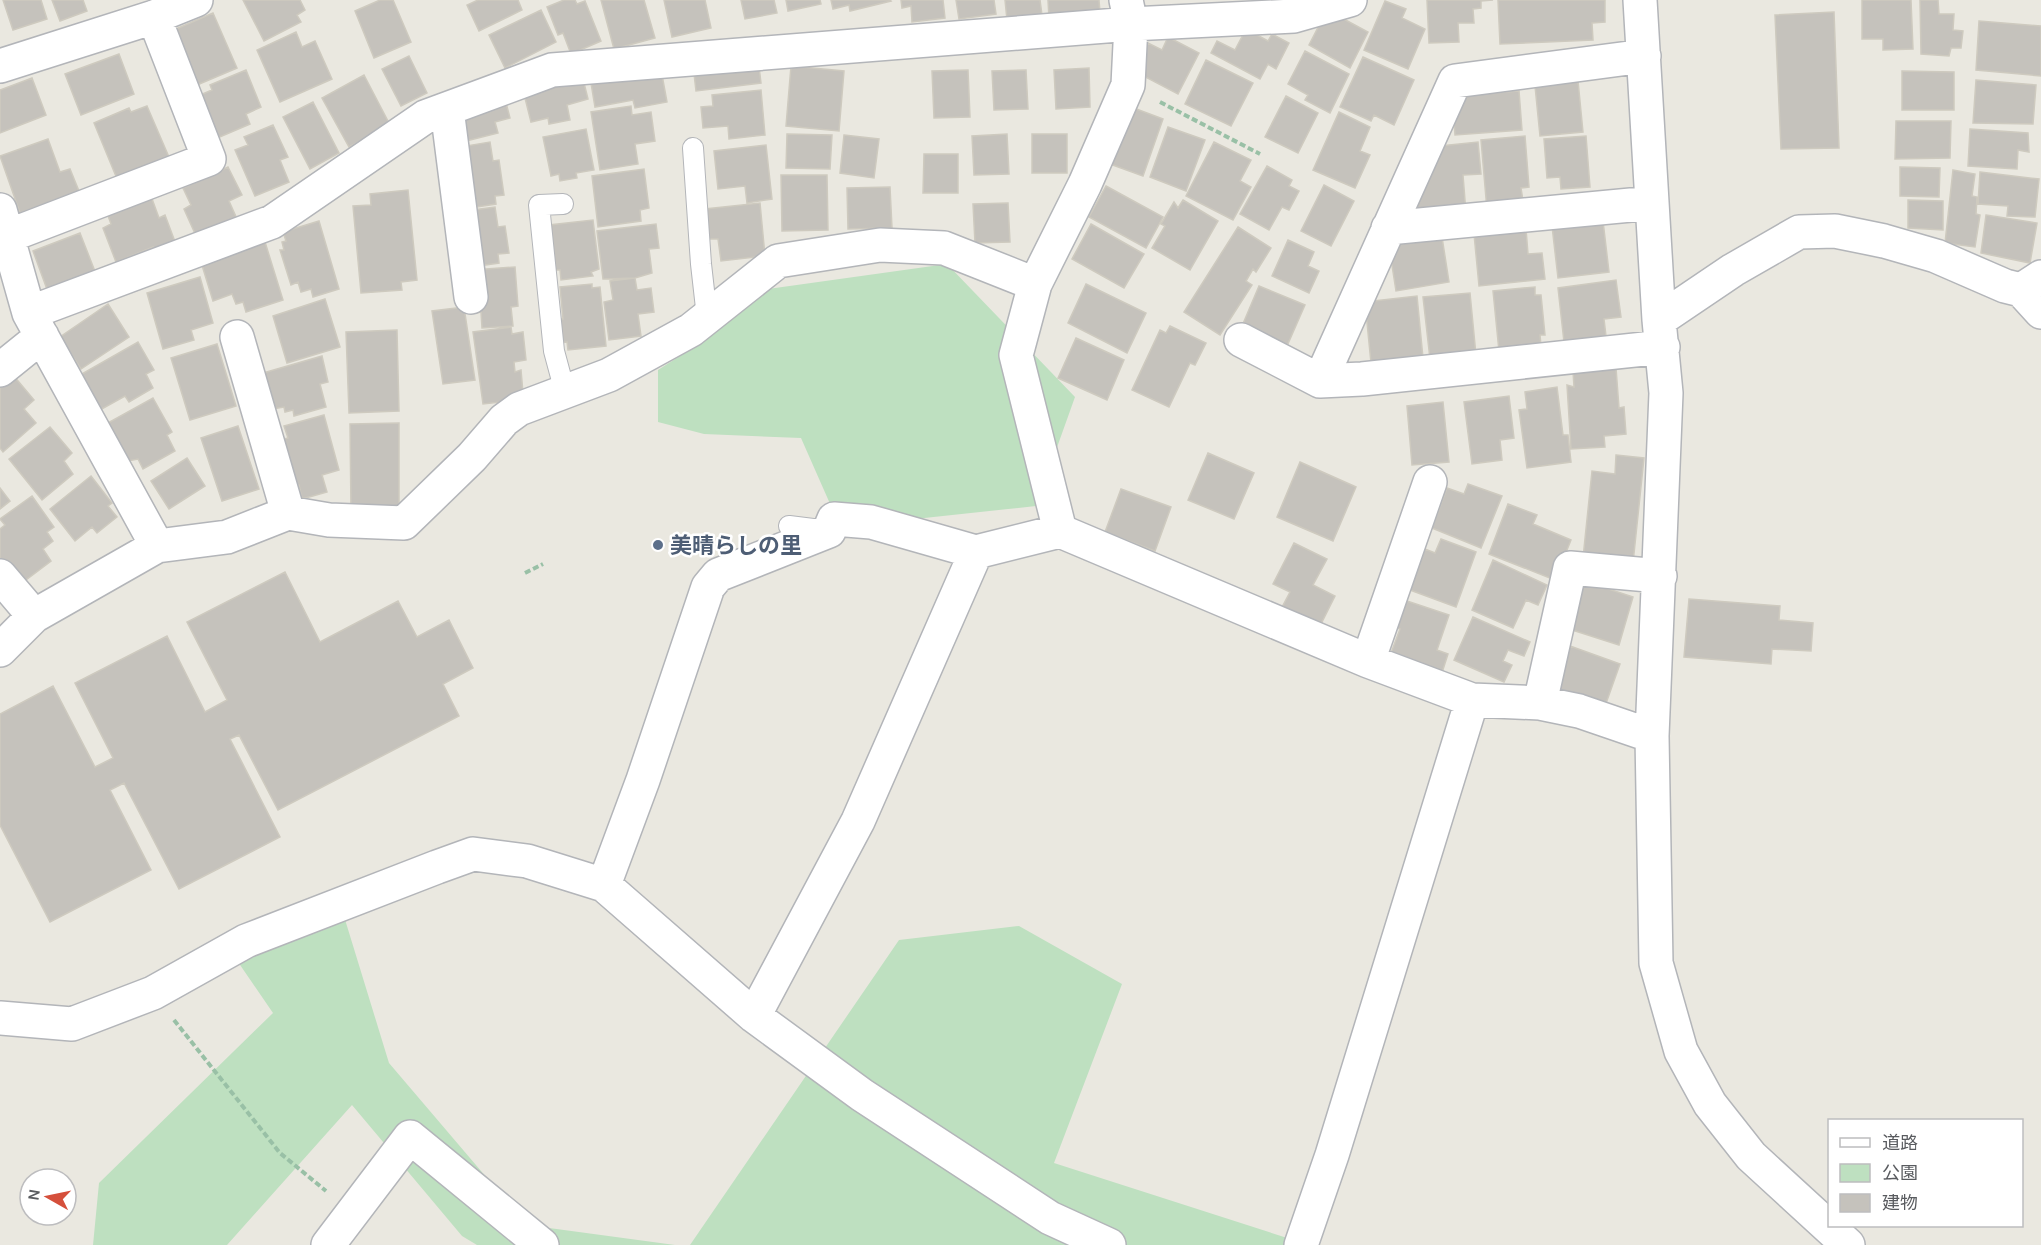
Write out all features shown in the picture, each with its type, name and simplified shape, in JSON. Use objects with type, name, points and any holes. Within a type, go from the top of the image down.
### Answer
[{"type":"street","points":[[0,66],[154,17],[196,0]]},
{"type":"street","points":[[0,370],[35,324],[272,222],[425,117],[552,70],[1129,12],[1294,16],[1350,0]]},
{"type":"street","points":[[1640,0],[1666,393],[1652,736],[1656,963],[1682,1051],[1710,1104],[1751,1156],[1828,1227]]},
{"type":"street","points":[[1060,531],[1016,355],[1035,284],[1085,184],[1128,85],[1129,12]]},
{"type":"street","points":[[154,17],[209,159],[4,223],[35,324],[157,546]]},
{"type":"street","points":[[1320,381],[1455,81],[1644,56]]},
{"type":"street","points":[[447,109],[471,297]]},
{"type":"street","points":[[1388,228],[1652,203]]},
{"type":"street","points":[[1241,340],[1320,381],[1362,379],[1661,333],[1733,270],[1799,232],[1835,231],[1884,240],[1936,256],[2005,286],[2034,293]]},
{"type":"street","points":[[0,650],[34,616],[157,546],[227,537],[288,513],[329,520],[404,523],[472,457],[504,420],[519,409],[609,375],[691,330],[778,261],[880,245],[944,248],[1035,284]]},
{"type":"street","points":[[237,337],[288,513]]},
{"type":"street","points":[[1368,661],[1430,482]]},
{"type":"street","points":[[604,885],[643,780],[708,587],[718,575],[829,531],[834,519],[871,522],[976,552],[1060,531],[1368,661],[1472,700],[1540,703],[1579,711],[1652,736]]},
{"type":"street","points":[[754,1016],[858,820],[976,552]]},
{"type":"street","points":[[1540,703],[1570,568],[1660,576]]},
{"type":"street","points":[[0,576],[34,616]]},
{"type":"street","points":[[1301,1245],[1332,1155],[1472,700]]},
{"type":"street","points":[[0,1018],[72,1024],[153,993],[246,941],[473,854],[527,861],[604,885],[754,1016],[862,1095],[1040,1212],[1109,1245]]},
{"type":"street","points":[[328,1245],[410,1137],[542,1245]]},
{"type":"street","points":[[1828,1227],[1848,1245]]},
{"type":"lane","points":[[693,148],[707,317]]},
{"type":"lane","points":[[562,204],[539,205],[554,351],[565,392]]},
{"type":"lane","points":[[789,526],[829,531]]},
{"type":"path","points":[[1128,85],[1260,154]]},
{"type":"path","points":[[525,573],[543,564]]},
{"type":"path","points":[[153,993],[280,1153],[352,1213]]},
{"type":"green space","points":[[947,264],[1075,397],[1036,506],[915,519],[831,506],[801,438],[704,434],[658,422],[658,370],[708,338],[768,289]]},
{"type":"green space","points":[[343,913],[389,1063],[527,1225],[675,1245],[477,1245],[462,1236],[352,1105],[227,1245],[93,1245],[99,1183],[273,1013],[236,959]]},
{"type":"green space","points":[[1019,926],[1122,984],[1054,1163],[1309,1245],[690,1245],[899,940]]},
{"type":"building","points":[[3,0],[41,0],[47,19],[13,30]]},
{"type":"building","points":[[52,0],[83,0],[87,11],[60,21]]},
{"type":"building","points":[[243,0],[300,0],[305,10],[297,15],[301,22],[264,41]]},
{"type":"building","points":[[380,0],[393,0],[411,42],[374,58],[355,11]]},
{"type":"building","points":[[478,0],[518,0],[522,10],[479,31],[467,5]]},
{"type":"building","points":[[564,0],[575,0],[577,4],[585,1],[601,41],[571,54],[563,33],[558,35],[547,7]]},
{"type":"building","points":[[601,0],[644,0],[655,38],[614,49]]},
{"type":"building","points":[[664,0],[705,0],[711,28],[672,37]]},
{"type":"building","points":[[741,0],[774,0],[777,13],[745,19]]},
{"type":"building","points":[[786,0],[820,0],[821,4],[788,11]]},
{"type":"building","points":[[831,0],[891,1],[850,11],[849,5],[833,9]]},
{"type":"building","points":[[901,0],[943,0],[945,18],[912,22],[911,6],[902,8]]},
{"type":"building","points":[[956,0],[994,0],[996,14],[959,19]]},
{"type":"building","points":[[1005,0],[1040,0],[1042,15],[1007,20]]},
{"type":"building","points":[[1048,0],[1099,0],[1100,13],[1049,18]]},
{"type":"building","points":[[1427,0],[1493,0],[1481,1],[1481,8],[1473,9],[1474,23],[1458,23],[1459,42],[1429,43]]},
{"type":"building","points":[[1498,0],[1605,0],[1605,22],[1592,23],[1593,40],[1500,44]]},
{"type":"building","points":[[1862,0],[1911,0],[1913,49],[1883,50],[1883,39],[1862,39]]},
{"type":"building","points":[[1920,0],[1938,0],[1939,14],[1954,14],[1953,30],[1963,31],[1961,48],[1951,48],[1949,56],[1921,54]]},
{"type":"building","points":[[1385,1],[1406,9],[1402,18],[1425,29],[1408,69],[1364,50]]},
{"type":"building","points":[[541,10],[556,42],[505,68],[489,35]]},
{"type":"building","points":[[1327,10],[1368,32],[1350,68],[1309,45]]},
{"type":"building","points":[[1834,12],[1839,148],[1781,149],[1775,15]]},
{"type":"building","points":[[213,13],[237,68],[190,88],[176,55],[185,51],[176,29]]},
{"type":"building","points":[[1979,21],[2041,26],[2041,76],[1976,70]]},
{"type":"building","points":[[1246,29],[1268,41],[1272,34],[1289,43],[1276,69],[1268,64],[1260,79],[1211,53],[1217,41],[1235,50]]},
{"type":"building","points":[[296,32],[302,47],[315,41],[332,79],[280,102],[257,50]]},
{"type":"building","points":[[1168,37],[1199,53],[1178,94],[1134,71],[1148,43],[1162,50]]},
{"type":"building","points":[[1305,51],[1349,74],[1330,113],[1305,100],[1308,95],[1288,84]]},
{"type":"building","points":[[119,54],[134,94],[81,115],[65,74]]},
{"type":"building","points":[[409,56],[427,93],[401,106],[382,69]]},
{"type":"building","points":[[1363,57],[1414,80],[1394,125],[1374,115],[1371,121],[1340,107]]},
{"type":"building","points":[[758,58],[761,83],[696,91],[693,65]]},
{"type":"building","points":[[1206,60],[1253,83],[1231,126],[1185,104]]},
{"type":"building","points":[[660,64],[667,102],[635,108],[633,100],[595,107],[590,77]]},
{"type":"building","points":[[791,66],[844,71],[839,131],[786,126]]},
{"type":"building","points":[[1089,68],[1090,107],[1056,109],[1054,70]]},
{"type":"building","points":[[246,70],[261,107],[246,114],[250,124],[215,139],[198,96],[212,90],[210,85]]},
{"type":"building","points":[[968,70],[970,117],[934,118],[932,71]]},
{"type":"building","points":[[1026,70],[1028,109],[994,110],[992,71]]},
{"type":"building","points":[[1902,71],[1954,72],[1954,110],[1902,110]]},
{"type":"building","points":[[364,75],[390,125],[349,147],[322,98]]},
{"type":"building","points":[[582,75],[588,99],[567,105],[570,120],[549,124],[548,118],[531,122],[523,90]]},
{"type":"building","points":[[32,78],[46,115],[0,133],[0,90]]},
{"type":"building","points":[[1976,80],[2036,85],[2033,124],[1973,123]]},
{"type":"building","points":[[1578,81],[1583,132],[1540,136],[1535,86]]},
{"type":"building","points":[[761,90],[765,135],[729,139],[728,126],[703,128],[701,107],[713,106],[712,95]]},
{"type":"building","points":[[1519,91],[1522,130],[1455,135],[1452,96]]},
{"type":"building","points":[[1286,96],[1318,113],[1298,153],[1265,137]]},
{"type":"building","points":[[505,99],[510,118],[495,122],[498,133],[458,143],[451,112]]},
{"type":"building","points":[[313,102],[339,153],[310,169],[283,117]]},
{"type":"building","points":[[147,106],[172,164],[120,186],[94,123],[129,108],[131,112]]},
{"type":"building","points":[[631,106],[632,115],[651,112],[655,141],[635,144],[638,164],[600,170],[591,112]]},
{"type":"building","points":[[1131,107],[1163,119],[1143,176],[1110,164]]},
{"type":"building","points":[[1339,112],[1370,127],[1360,151],[1370,155],[1355,188],[1313,170]]},
{"type":"building","points":[[1896,121],[1951,121],[1950,158],[1895,159]]},
{"type":"building","points":[[273,125],[288,157],[280,160],[289,182],[255,196],[235,150],[248,145],[244,137]]},
{"type":"building","points":[[1168,127],[1205,140],[1186,191],[1150,177]]},
{"type":"building","points":[[586,129],[594,170],[576,173],[577,178],[560,181],[559,174],[551,176],[543,137]]},
{"type":"building","points":[[1970,129],[2028,133],[2029,152],[2018,150],[2017,169],[1968,166]]},
{"type":"building","points":[[787,134],[832,135],[830,169],[786,168]]},
{"type":"building","points":[[1007,134],[1009,174],[974,175],[972,136]]},
{"type":"building","points":[[1032,134],[1067,134],[1067,173],[1032,173]]},
{"type":"building","points":[[844,135],[879,139],[874,178],[840,173]]},
{"type":"building","points":[[1525,136],[1529,187],[1521,188],[1524,207],[1487,210],[1481,140]]},
{"type":"building","points":[[1586,136],[1590,187],[1561,189],[1560,177],[1547,178],[1544,139]]},
{"type":"building","points":[[48,139],[60,172],[70,169],[79,191],[20,213],[0,156]]},
{"type":"building","points":[[490,142],[493,161],[499,160],[504,195],[495,196],[496,204],[464,209],[454,148]]},
{"type":"building","points":[[1214,142],[1251,160],[1240,181],[1251,187],[1233,220],[1186,196]]},
{"type":"building","points":[[1478,142],[1481,174],[1463,175],[1466,213],[1417,217],[1412,178],[1430,147]]},
{"type":"building","points":[[766,145],[772,199],[747,203],[745,186],[718,189],[714,151]]},
{"type":"building","points":[[924,154],[958,154],[958,193],[923,193]]},
{"type":"building","points":[[1267,166],[1292,180],[1289,186],[1299,191],[1289,210],[1282,207],[1269,230],[1240,214]]},
{"type":"building","points":[[228,167],[242,195],[229,201],[237,219],[197,238],[184,209],[191,205],[183,188]]},
{"type":"building","points":[[1900,167],[1940,168],[1939,197],[1900,196]]},
{"type":"building","points":[[644,169],[649,208],[640,210],[641,221],[598,227],[592,176]]},
{"type":"building","points":[[1953,170],[1975,174],[1972,196],[1977,197],[1976,214],[1980,215],[1975,247],[1945,243]]},
{"type":"building","points":[[1980,172],[2039,179],[2035,217],[2007,216],[2008,206],[1978,204]]},
{"type":"building","points":[[781,175],[827,175],[828,230],[782,231]]},
{"type":"building","points":[[1324,185],[1354,201],[1331,246],[1301,231]]},
{"type":"building","points":[[1106,186],[1163,217],[1146,248],[1089,217]]},
{"type":"building","points":[[890,187],[892,228],[848,229],[847,188]]},
{"type":"building","points":[[408,190],[417,280],[401,282],[402,290],[361,293],[353,206],[371,205],[370,194]]},
{"type":"building","points":[[151,196],[159,218],[165,215],[177,247],[156,255],[153,247],[116,262],[103,228],[111,224],[107,213]]},
{"type":"building","points":[[1183,200],[1218,221],[1190,270],[1152,248],[1165,226],[1161,224],[1174,202],[1178,208]]},
{"type":"building","points":[[1908,200],[1943,201],[1943,230],[1908,228]]},
{"type":"building","points":[[760,203],[765,256],[721,261],[718,239],[708,239],[705,209]]},
{"type":"building","points":[[1008,203],[1010,242],[975,243],[973,204]]},
{"type":"building","points":[[495,207],[498,227],[505,226],[509,253],[498,254],[499,263],[472,267],[465,211]]},
{"type":"building","points":[[1986,215],[2037,223],[2030,263],[1981,253]]},
{"type":"building","points":[[593,220],[599,269],[591,272],[593,276],[561,280],[560,270],[554,270],[549,225]]},
{"type":"building","points":[[319,221],[339,289],[313,297],[311,289],[301,292],[298,282],[291,285],[280,250],[284,250],[282,242],[286,241],[283,232]]},
{"type":"building","points":[[1603,221],[1609,272],[1558,278],[1552,226]]},
{"type":"building","points":[[656,224],[659,248],[649,249],[652,273],[635,278],[603,279],[597,231]]},
{"type":"building","points":[[1091,224],[1144,254],[1124,288],[1072,259]]},
{"type":"building","points":[[1238,227],[1271,248],[1256,272],[1253,269],[1246,281],[1252,285],[1220,335],[1184,312]]},
{"type":"building","points":[[1526,229],[1528,254],[1542,253],[1545,279],[1479,286],[1474,234]]},
{"type":"building","points":[[80,233],[96,274],[48,292],[33,251]]},
{"type":"building","points":[[1442,237],[1449,282],[1396,291],[1389,246]]},
{"type":"building","points":[[1288,240],[1314,252],[1308,266],[1319,271],[1309,293],[1272,276]]},
{"type":"building","points":[[265,242],[283,300],[246,312],[243,302],[236,304],[232,294],[213,301],[201,262]]},
{"type":"building","points":[[515,267],[518,306],[511,307],[513,326],[482,328],[481,312],[476,313],[473,270]]},
{"type":"building","points":[[200,277],[213,323],[191,330],[194,340],[163,349],[147,293]]},
{"type":"building","points":[[635,278],[637,290],[651,288],[654,312],[638,314],[641,336],[609,340],[604,302],[613,300],[610,281]]},
{"type":"building","points":[[1616,280],[1621,317],[1604,319],[1606,336],[1564,342],[1558,288]]},
{"type":"building","points":[[592,284],[592,288],[600,287],[606,346],[568,350],[567,342],[560,343],[557,319],[563,319],[560,287]]},
{"type":"building","points":[[1086,284],[1146,313],[1127,353],[1068,323]]},
{"type":"building","points":[[1259,286],[1305,305],[1287,346],[1242,326]]},
{"type":"building","points":[[1535,287],[1535,295],[1541,295],[1545,335],[1540,335],[1541,346],[1499,351],[1493,291]]},
{"type":"building","points":[[1470,293],[1476,355],[1430,359],[1423,297]]},
{"type":"building","points":[[1417,296],[1423,358],[1371,363],[1365,302]]},
{"type":"building","points":[[325,299],[340,347],[287,363],[273,316]]},
{"type":"building","points":[[108,304],[129,337],[81,369],[60,337]]},
{"type":"building","points":[[464,307],[475,380],[443,384],[432,311]]},
{"type":"building","points":[[1170,326],[1206,343],[1195,365],[1190,363],[1169,407],[1132,390],[1160,330],[1166,333]]},
{"type":"building","points":[[511,327],[512,334],[523,332],[526,360],[514,362],[515,372],[521,370],[523,393],[518,400],[483,404],[473,332]]},
{"type":"building","points":[[397,330],[399,411],[349,413],[346,332]]},
{"type":"building","points":[[1076,338],[1124,360],[1107,400],[1058,378]]},
{"type":"building","points":[[138,342],[154,370],[146,374],[153,388],[129,402],[125,396],[100,410],[80,375]]},
{"type":"building","points":[[217,344],[236,406],[190,420],[171,358]]},
{"type":"building","points":[[322,356],[328,382],[320,384],[326,407],[294,416],[293,410],[285,412],[284,407],[273,409],[263,373]]},
{"type":"building","points":[[1616,368],[1619,408],[1624,407],[1626,434],[1604,436],[1605,447],[1571,449],[1567,385],[1574,387],[1573,371]]},
{"type":"building","points":[[13,375],[34,400],[24,409],[36,423],[3,452],[0,448],[0,386]]},
{"type":"building","points":[[1557,387],[1563,435],[1568,435],[1571,462],[1527,468],[1519,410],[1527,409],[1525,392]]},
{"type":"building","points":[[1509,396],[1514,438],[1500,440],[1502,460],[1472,464],[1464,402]]},
{"type":"building","points":[[153,398],[172,432],[167,435],[175,451],[143,469],[138,459],[128,461],[106,424]]},
{"type":"building","points":[[1443,402],[1449,462],[1412,465],[1407,406]]},
{"type":"building","points":[[324,415],[339,470],[322,475],[327,492],[302,499],[299,485],[292,487],[280,440],[288,438],[284,426]]},
{"type":"building","points":[[399,423],[399,510],[351,511],[350,424]]},
{"type":"building","points":[[238,426],[259,489],[222,501],[201,438]]},
{"type":"building","points":[[50,427],[72,453],[64,461],[73,474],[42,500],[9,459]]},
{"type":"building","points":[[1208,453],[1254,473],[1234,519],[1188,500]]},
{"type":"building","points":[[1616,455],[1644,458],[1633,563],[1583,558],[1592,471],[1615,474]]},
{"type":"building","points":[[187,458],[205,486],[169,509],[151,481]]},
{"type":"building","points":[[1300,462],[1356,487],[1333,541],[1277,517]]},
{"type":"building","points":[[91,476],[112,503],[108,506],[117,517],[97,533],[92,527],[75,541],[50,509]]},
{"type":"building","points":[[1468,484],[1502,496],[1481,548],[1432,528],[1447,488],[1464,494]]},
{"type":"building","points":[[0,488],[10,501],[0,509]]},
{"type":"building","points":[[1121,489],[1171,507],[1155,551],[1105,532]]},
{"type":"building","points":[[32,496],[54,527],[47,532],[53,541],[43,549],[51,561],[18,586],[0,561],[0,529],[5,525],[0,519]]},
{"type":"building","points":[[1508,504],[1537,515],[1533,524],[1571,540],[1555,580],[1489,554]]},
{"type":"building","points":[[1441,539],[1476,552],[1456,607],[1410,590],[1425,549],[1435,553]]},
{"type":"building","points":[[1294,543],[1327,559],[1313,585],[1335,596],[1318,630],[1280,611],[1290,592],[1273,584]]},
{"type":"building","points":[[1493,560],[1547,585],[1538,605],[1526,600],[1513,628],[1472,610]]},
{"type":"building","points":[[285,572],[320,642],[398,601],[417,637],[449,620],[473,668],[443,684],[459,716],[278,810],[239,735],[230,739],[280,837],[179,889],[124,783],[110,790],[151,870],[50,922],[0,825],[0,714],[53,686],[95,767],[113,758],[75,683],[167,636],[205,712],[227,700],[187,622]]},
{"type":"building","points":[[1584,581],[1633,597],[1619,645],[1569,629]]},
{"type":"building","points":[[1398,598],[1449,615],[1437,650],[1448,654],[1440,679],[1420,672],[1424,664],[1391,653],[1400,629],[1390,625]]},
{"type":"building","points":[[1689,599],[1780,606],[1779,620],[1813,623],[1811,651],[1772,649],[1771,664],[1684,657]]},
{"type":"building","points":[[1473,617],[1530,642],[1524,656],[1508,650],[1503,661],[1512,665],[1504,682],[1454,660]]},
{"type":"building","points":[[1570,646],[1620,664],[1604,709],[1554,692]]},
{"type":"place","name":"美晴らしの里","points":[[658,545]]}]
